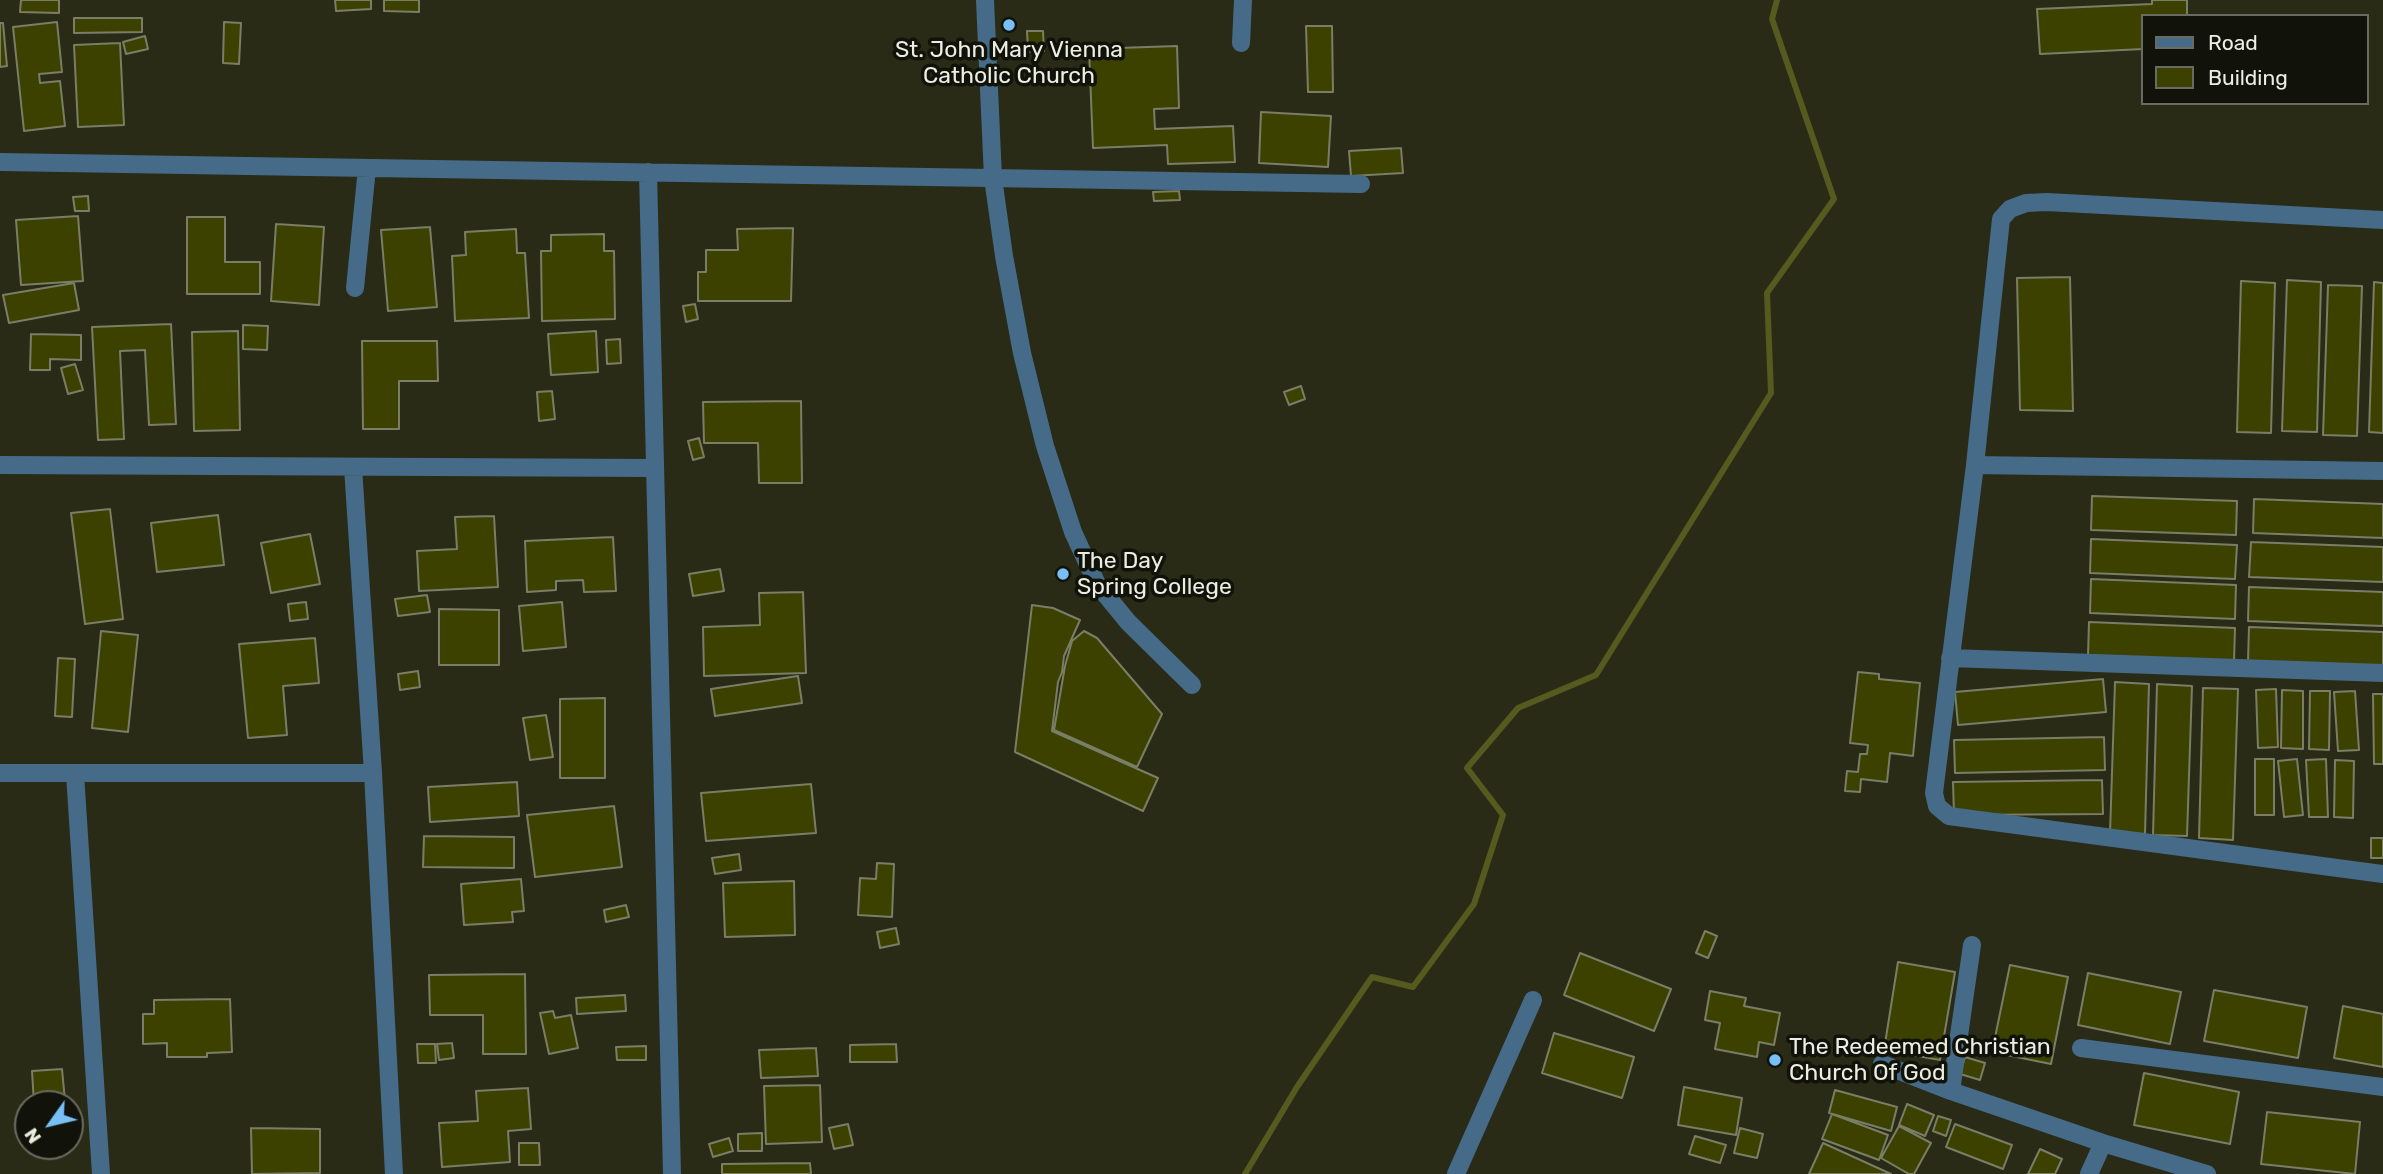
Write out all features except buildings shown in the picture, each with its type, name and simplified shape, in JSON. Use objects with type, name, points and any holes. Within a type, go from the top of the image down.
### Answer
[{"type":"street","points":[[985,0],[993,178],[1004,256],[1045,446],[1073,531],[1097,584],[1128,622],[1192,685]]},
{"type":"street","points":[[1241,43],[1243,0]]},
{"type":"street","points":[[0,162],[1361,184]]},
{"type":"street","points":[[355,288],[367,168]]},
{"type":"street","points":[[648,172],[672,1174]]},
{"type":"street","points":[[2383,220],[2047,202],[2026,203],[2010,209],[2001,219],[1975,465],[1934,793],[1937,806],[1949,816],[2383,874]]},
{"type":"street","points":[[0,465],[653,468]]},
{"type":"street","points":[[1975,465],[2383,471]]},
{"type":"street","points":[[353,467],[373,773],[394,1174]]},
{"type":"street","points":[[1950,657],[2383,673]]},
{"type":"street","points":[[0,774],[373,773]]},
{"type":"street","points":[[75,774],[101,1174]]},
{"type":"street","points":[[1951,1091],[1972,945]]},
{"type":"street","points":[[1456,1174],[1533,1000]]},
{"type":"street","points":[[2081,1048],[2383,1087]]},
{"type":"street","points":[[1882,1064],[1951,1091],[2103,1143],[2207,1174]]},
{"type":"street","points":[[2089,1174],[2103,1143]]},
{"type":"waterway","points":[[1245,1174],[1297,1087],[1372,977],[1413,987],[1474,904],[1503,815],[1467,768],[1518,708],[1596,675],[1771,393],[1767,293],[1834,199],[1772,19],[1777,0]]},
{"type":"place","name":"St. John Mary Vienna Catholic Church","points":[[1009,25]]},
{"type":"place","name":"The Day Spring College","points":[[1063,574]]},
{"type":"place","name":"The Redeemed Christian Church Of God","points":[[1775,1060]]}]
